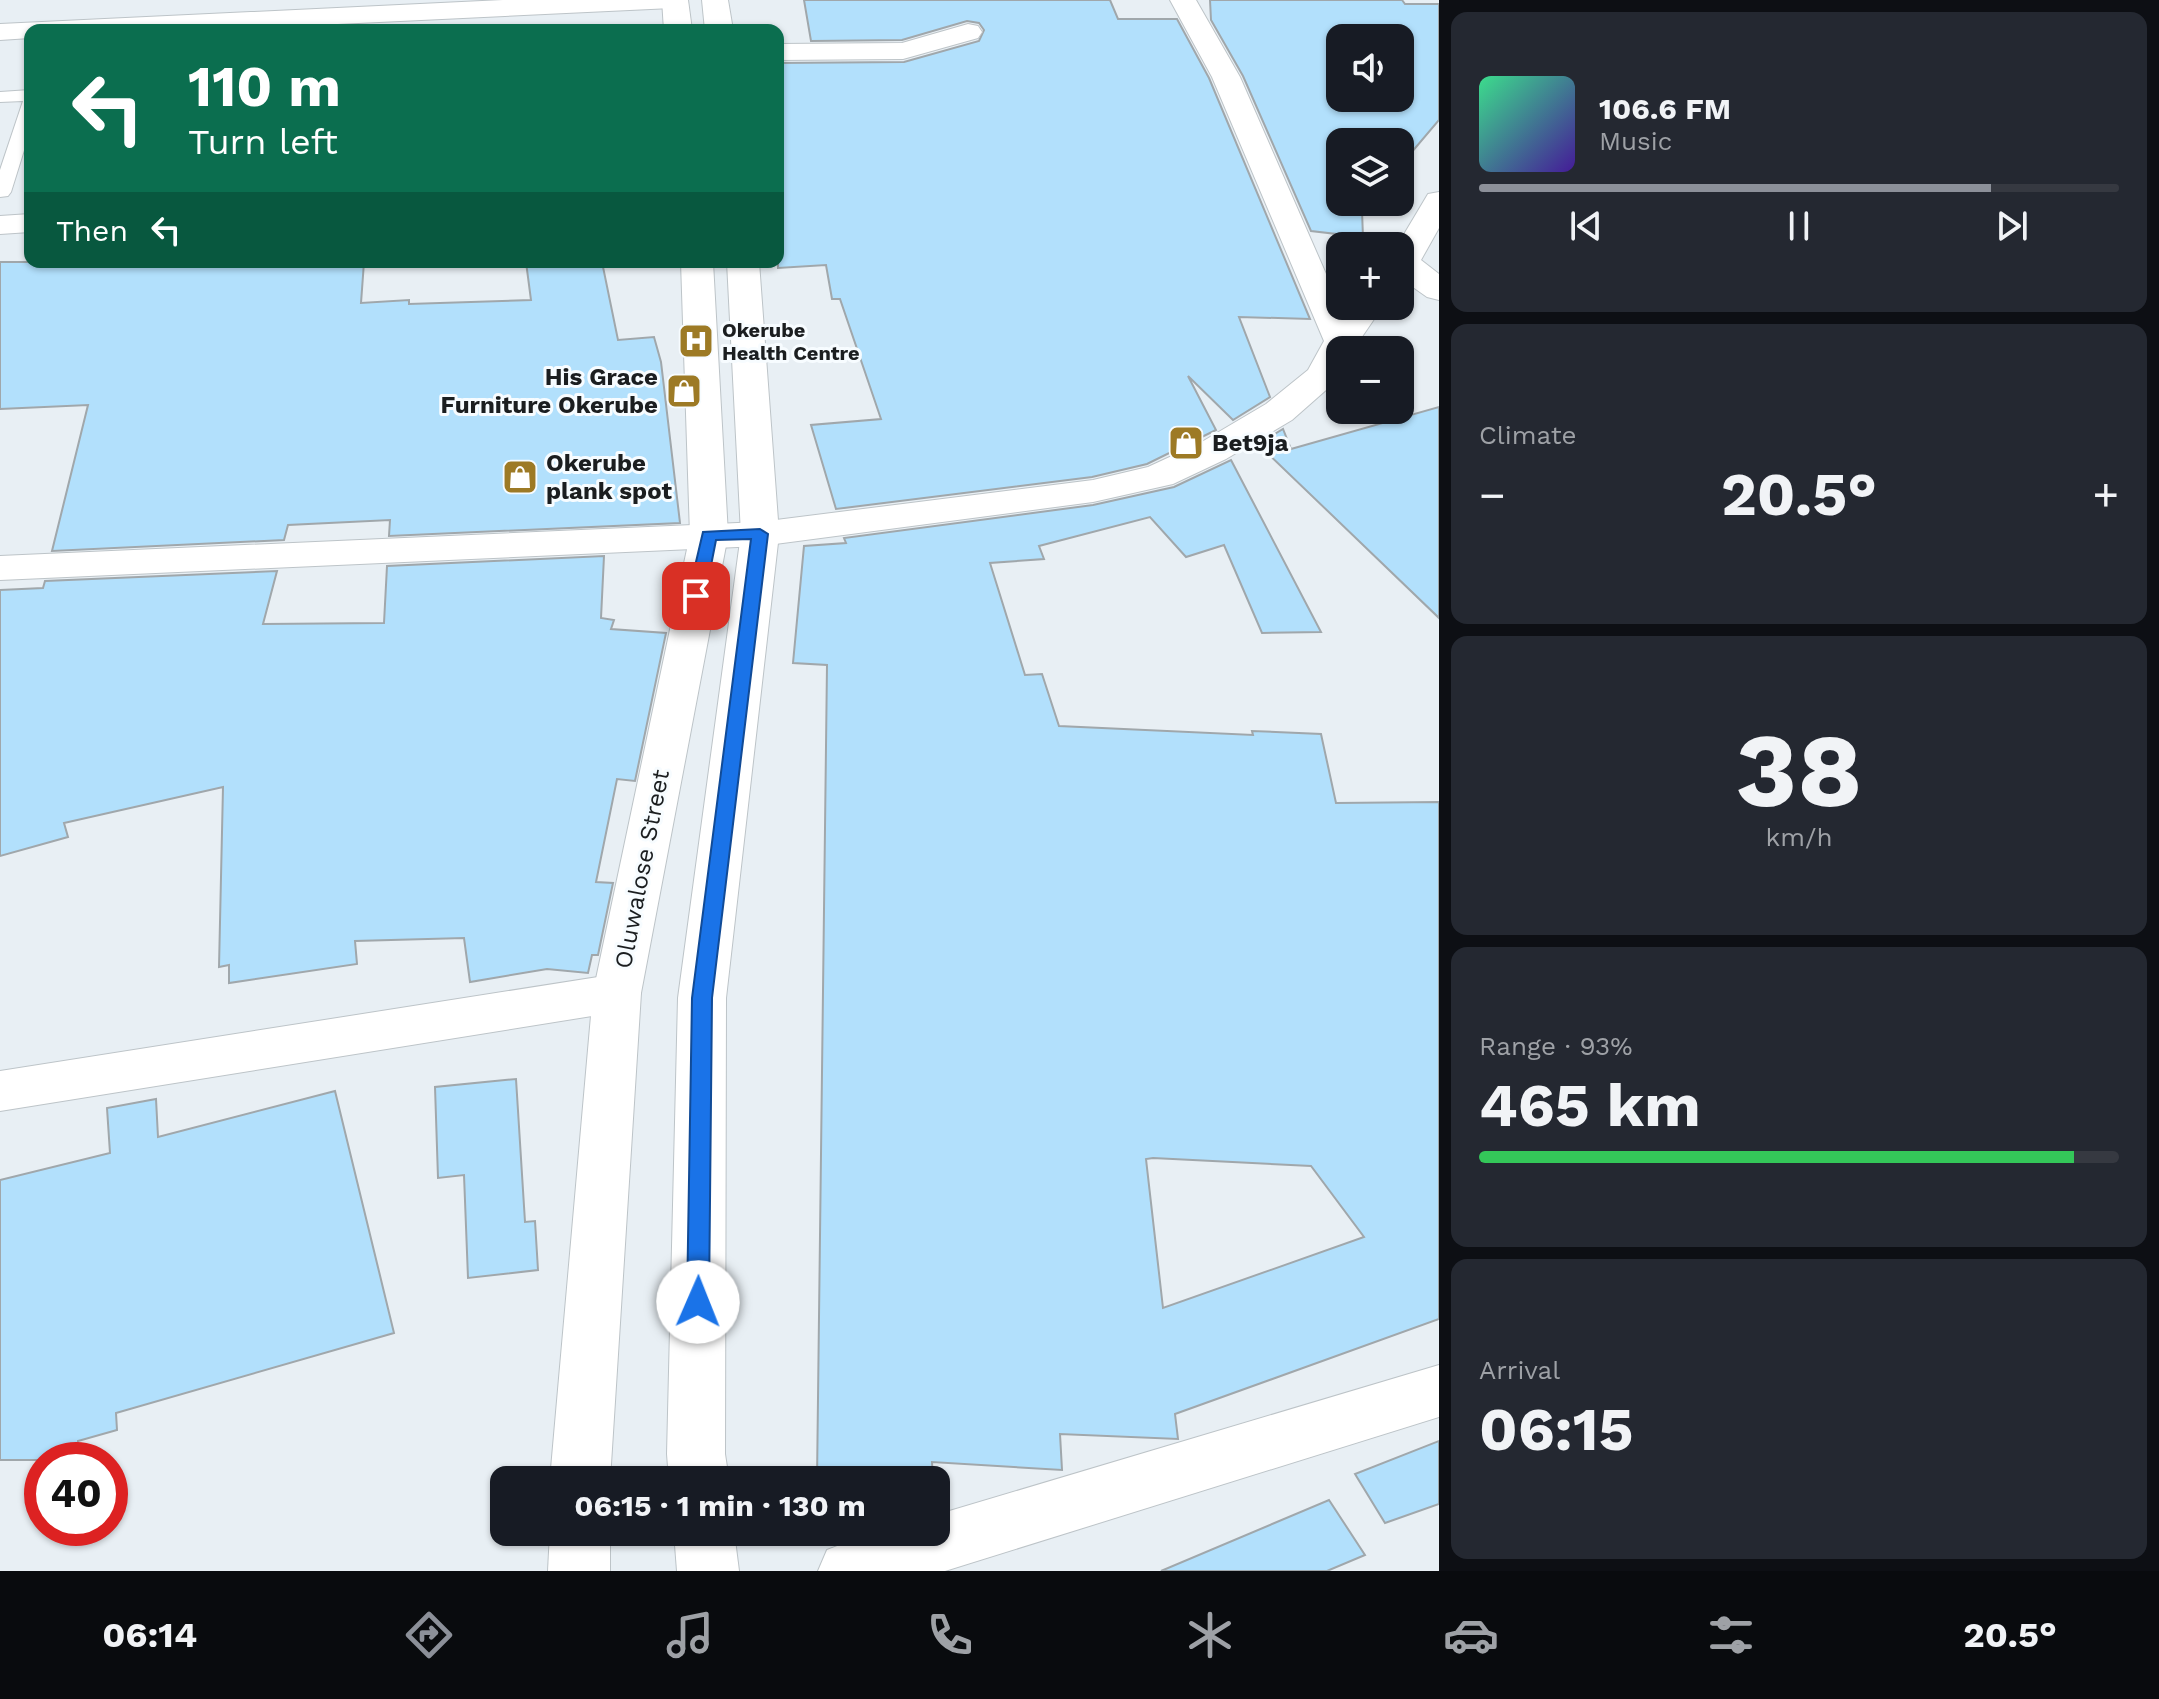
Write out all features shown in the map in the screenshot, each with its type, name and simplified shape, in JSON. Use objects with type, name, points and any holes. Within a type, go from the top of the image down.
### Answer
[{"type":"street","points":[[166,24],[674,0],[677,24]]},
{"type":"street","points":[[715,0],[718,24]]},
{"type":"street","points":[[1183,0],[1226,77],[1339,336]]},
{"type":"street","points":[[0,32],[24,30]]},
{"type":"street","points":[[784,52],[903,51],[968,32]]},
{"type":"street","points":[[1414,246],[1439,201]]},
{"type":"street","points":[[0,225],[24,223]]},
{"type":"street","name":"Oluwalose Street","points":[[581,1466],[617,993],[709,535],[697,268]]},
{"type":"street","points":[[697,1466],[702,998],[760,534],[743,268]]},
{"type":"street","points":[[1414,273],[1439,290]]},
{"type":"street","points":[[0,568],[760,534],[1093,491],[1160,476],[1213,451],[1279,412],[1322,376],[1326,369]]},
{"type":"street","points":[[0,1091],[617,993]]},
{"type":"street","points":[[849,1571],[1439,1391]]},
{"type":"street","points":[[579,1571],[580,1546]]},
{"type":"street","points":[[705,1546],[708,1571]]},
{"type":"lane","points":[[0,97],[24,95]]},
{"type":"lane","points":[[2,192],[24,122]]},
{"type":"building","points":[[804,0],[1110,0],[1118,19],[1177,19],[1209,78],[1310,319],[1239,317],[1270,397],[1233,420],[1188,376],[1216,430],[1147,464],[1092,477],[836,509],[811,425],[881,419],[840,299],[832,299],[826,265],[784,268],[784,63],[904,62],[979,41],[984,30],[979,23],[967,21],[902,40],[811,41]]},
{"type":"building","points":[[1210,0],[1402,0],[1405,4],[1439,4],[1439,120],[1414,149],[1414,128],[1326,128],[1326,216],[1362,216],[1363,232],[1311,231],[1243,76],[1211,20]]},
{"type":"building","points":[[0,262],[24,262],[24,268],[364,268],[361,303],[409,300],[409,304],[531,300],[527,268],[603,268],[618,340],[654,337],[661,362],[680,523],[389,536],[390,520],[288,525],[284,540],[52,551],[88,405],[0,409]]},
{"type":"building","points":[[1439,407],[1439,618],[1258,444],[1283,429],[1291,449],[1379,424],[1414,424],[1414,414]]},
{"type":"building","points":[[1231,460],[1321,632],[1262,633],[1224,545],[1186,557],[1150,517],[1039,546],[1044,559],[990,563],[1025,675],[1042,674],[1059,726],[1253,735],[1252,731],[1321,734],[1336,803],[1439,802],[1439,1319],[1175,1414],[1178,1439],[1060,1434],[1062,1470],[932,1462],[932,1466],[817,1466],[827,665],[793,663],[804,546],[846,543],[844,538],[1093,505],[1174,487]],"holes":[[[1146,1159],[1311,1166],[1364,1237],[1163,1308]]]},
{"type":"building","points":[[604,556],[601,618],[614,620],[611,629],[666,633],[635,781],[617,779],[596,882],[613,883],[598,955],[592,955],[588,973],[547,969],[470,982],[464,938],[355,941],[357,964],[229,983],[229,965],[219,967],[223,787],[64,823],[68,837],[0,856],[0,590],[43,588],[45,581],[277,571],[263,624],[384,623],[387,566]]},
{"type":"building","points":[[516,1079],[525,1222],[535,1221],[538,1270],[468,1278],[464,1175],[438,1178],[435,1087]]},
{"type":"building","points":[[335,1091],[394,1333],[116,1413],[117,1430],[78,1442],[24,1442],[24,1460],[0,1460],[0,1180],[110,1153],[107,1108],[156,1099],[158,1137]]},
{"type":"building","points":[[1439,1441],[1439,1504],[1385,1523],[1355,1474]]},
{"type":"building","points":[[1329,1500],[1365,1555],[1327,1571],[1161,1571]]},
{"type":"place","name":"Okerube Health Centre","points":[[696,341]]},
{"type":"place","name":"His Grace Furniture Okerube","points":[[684,391]]},
{"type":"place","name":"Bet9ja","points":[[1186,443]]},
{"type":"place","name":"Okerube plank spot","points":[[520,477]]},
{"type":"route","points":[[696,596],[709,535],[760,534],[702,998],[698,1302]]}]
